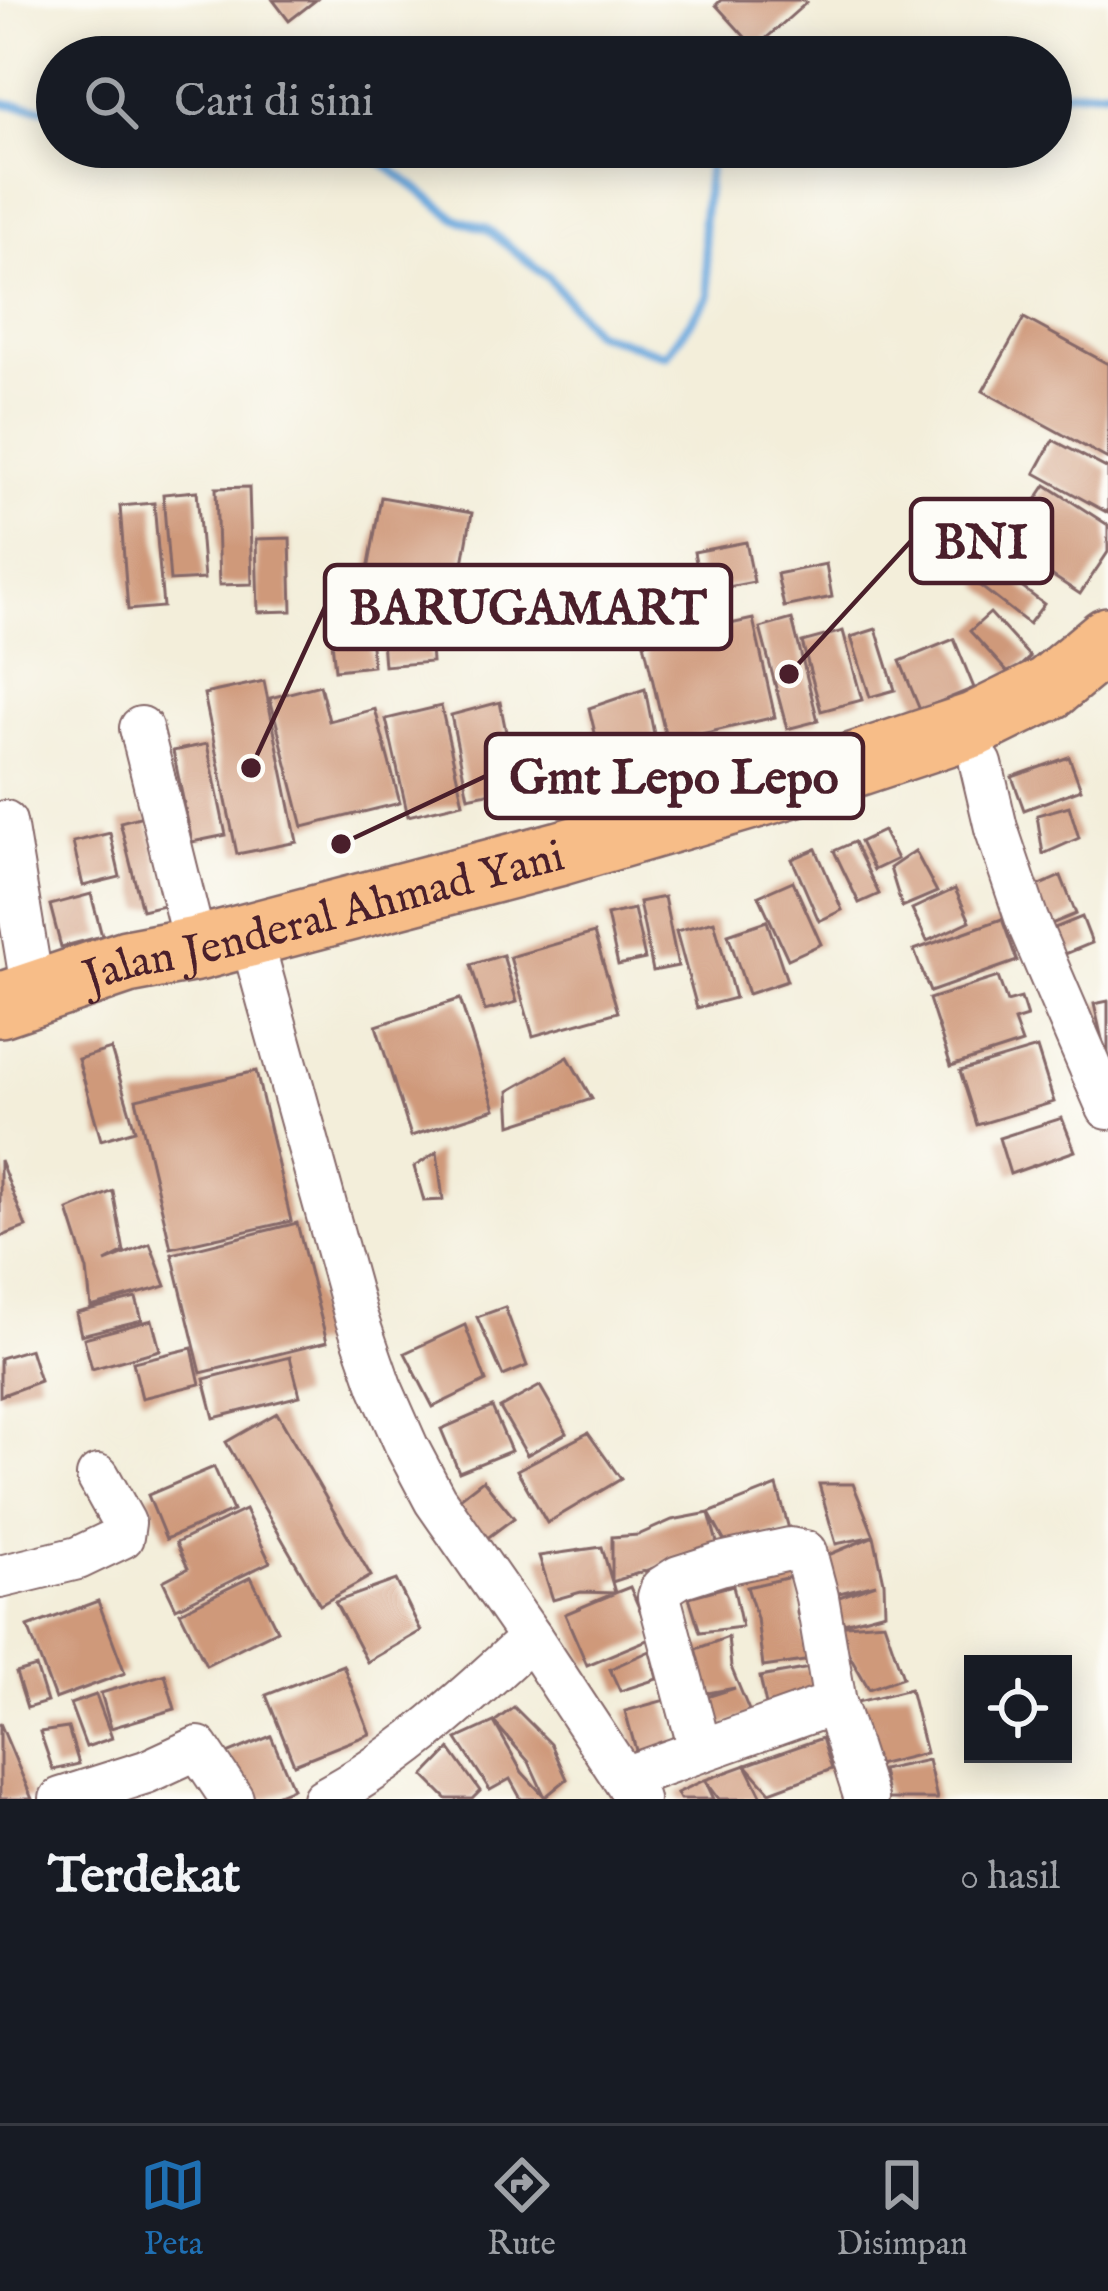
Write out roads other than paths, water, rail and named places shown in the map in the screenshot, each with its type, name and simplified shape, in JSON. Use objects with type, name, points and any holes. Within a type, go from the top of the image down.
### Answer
[{"type":"highway","name":"Jalan Jenderal Ahmad Yani","points":[[235,951],[796,784],[974,725],[1049,688],[1108,639]]},
{"type":"highway","name":"Jalan Jenderal Ahmad Yani","points":[[11,1011],[128,962],[235,951],[339,953],[839,816],[1021,747],[1108,693]]},
{"type":"street","points":[[140,728],[235,951],[380,1386],[435,1500],[630,1788],[700,1749],[835,1703]]},
{"type":"street","points":[[981,764],[996,828],[1027,920],[1108,1108]]},
{"type":"street","points":[[5,822],[11,1011]]},
{"type":"street","points":[[0,1577],[78,1558],[122,1538],[124,1523],[98,1476]]},
{"type":"street","points":[[700,1749],[659,1597],[662,1588],[680,1577],[790,1549],[805,1552],[835,1703],[866,1799]]},
{"type":"street","points":[[324,1799],[360,1780],[436,1724],[531,1638]]},
{"type":"street","points":[[61,1799],[146,1772],[198,1748],[232,1799]]},
{"type":"waterway","points":[[1072,92],[1108,89]]},
{"type":"waterway","points":[[0,103],[36,107]]},
{"type":"waterway","points":[[389,168],[457,219],[487,229],[549,278],[594,332],[666,355],[709,296],[703,223],[709,168]]},
{"type":"place","name":"BNI","points":[[789,674]]},
{"type":"place","name":"BARUGAMART","points":[[251,768]]},
{"type":"place","name":"Gmt Lepo Lepo","points":[[341,844]]}]
